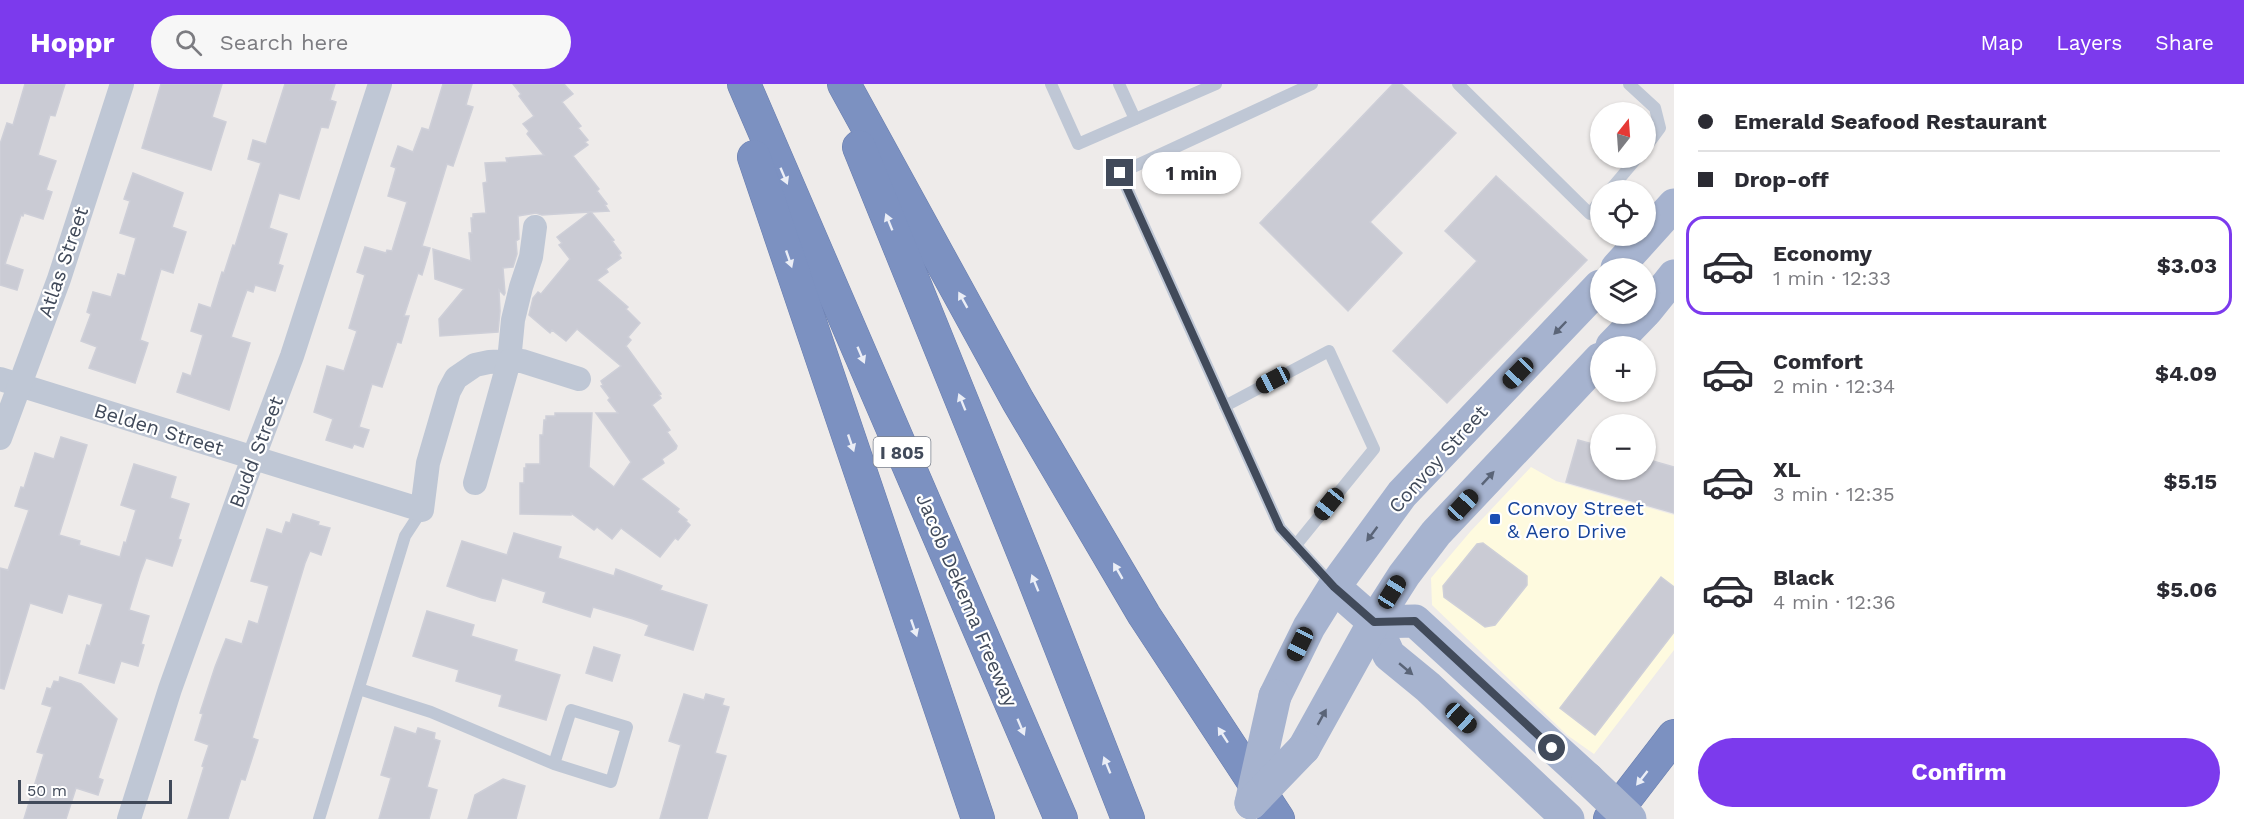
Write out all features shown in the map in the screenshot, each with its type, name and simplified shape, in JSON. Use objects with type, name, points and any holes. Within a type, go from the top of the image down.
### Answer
[{"type":"highway","points":[[729,84],[978,819]]},
{"type":"highway","name":"Jacob Dekema Freeway","points":[[744,84],[1061,819]]},
{"type":"highway","points":[[833,84],[1028,563],[1128,819]]},
{"type":"highway","points":[[844,84],[1018,401],[1150,624],[1258,814]]},
{"type":"highway","points":[[1610,819],[1674,736]]},
{"type":"main road","points":[[1626,258],[1674,206]]},
{"type":"main road","points":[[1656,298],[1674,276]]},
{"type":"main road","name":"Convoy Street","points":[[1258,814],[1275,696],[1309,627],[1334,587],[1402,494],[1590,297]]},
{"type":"main road","points":[[1621,336],[1633,324]]},
{"type":"main road","points":[[1258,814],[1304,748],[1374,622],[1402,578],[1436,533],[1590,370]]},
{"type":"main road","points":[[1334,587],[1374,622],[1389,655],[1428,687],[1563,815]]},
{"type":"main road","points":[[1374,622],[1415,621],[1629,819]]},
{"type":"street","name":"Atlas Street","points":[[0,438],[10,382],[59,279],[122,84]]},
{"type":"street","name":"Budd Street","points":[[129,819],[170,689],[292,356],[380,84]]},
{"type":"street","points":[[475,483],[509,361],[513,320],[531,257],[535,227]]},
{"type":"street","points":[[422,510],[428,463],[449,391],[456,378],[475,365],[489,362],[522,361],[579,379]]},
{"type":"street","name":"Belden Street","points":[[10,382],[422,510]]},
{"type":"lane","points":[[1051,84],[1078,144],[1216,84]]},
{"type":"lane","points":[[1119,84],[1135,119]]},
{"type":"lane","points":[[1312,84],[1120,173],[1280,528],[1334,587]]},
{"type":"lane","points":[[1458,84],[1590,214]]},
{"type":"lane","points":[[1629,84],[1648,102]]},
{"type":"lane","points":[[1656,112],[1660,128],[1656,133]]},
{"type":"lane","points":[[1618,180],[1629,168]]},
{"type":"lane","points":[[1225,406],[1329,351],[1374,449],[1296,545]]},
{"type":"lane","points":[[319,819],[405,536],[422,510]]},
{"type":"lane","points":[[359,689],[431,712],[554,764],[611,782],[627,727],[571,710],[554,764]]},
{"type":"shaded area","points":[[1531,467],[1556,481],[1674,515],[1674,650],[1594,754],[1567,735],[1432,605],[1431,578],[1470,532]]},
{"type":"building","points":[[25,84],[65,84],[55,116],[50,115],[38,155],[56,161],[46,190],[52,192],[43,219],[24,213],[23,216],[21,215],[5,264],[23,270],[17,290],[0,285],[0,144],[7,123],[13,125]]},
{"type":"building","points":[[161,84],[222,84],[212,117],[226,122],[211,170],[142,148]]},
{"type":"building","points":[[285,84],[335,84],[330,100],[336,102],[328,128],[321,127],[299,199],[279,193],[269,228],[287,234],[278,264],[283,266],[275,291],[255,285],[253,292],[247,290],[231,337],[250,343],[229,410],[177,392],[183,373],[191,376],[203,335],[191,331],[199,304],[211,308],[222,272],[224,273],[233,245],[235,246],[261,163],[248,159],[253,140],[266,144]]},
{"type":"building","points":[[443,84],[472,84],[466,105],[473,107],[453,166],[447,164],[422,246],[430,248],[422,275],[418,273],[404,316],[409,316],[401,343],[397,342],[382,387],[372,384],[359,427],[369,430],[363,447],[354,444],[352,448],[326,440],[333,419],[314,412],[327,366],[344,371],[357,331],[349,328],[365,275],[357,272],[365,247],[386,253],[387,250],[392,251],[407,202],[388,196],[396,168],[391,166],[398,146],[413,152],[422,128],[429,130]]},
{"type":"building","points":[[513,84],[564,84],[573,94],[562,102],[581,126],[578,128],[588,140],[585,142],[588,145],[573,156],[599,189],[597,191],[607,204],[605,205],[609,211],[591,212],[614,240],[612,241],[621,253],[619,255],[621,258],[606,269],[608,272],[597,280],[628,307],[626,309],[640,323],[628,337],[631,340],[626,346],[661,394],[659,395],[661,398],[652,405],[670,430],[667,432],[677,446],[662,459],[664,463],[641,479],[679,509],[677,512],[690,525],[678,540],[675,538],[660,557],[621,528],[612,539],[597,527],[594,530],[571,513],[571,515],[520,514],[520,483],[524,483],[526,464],[540,464],[540,435],[543,435],[546,416],[555,416],[555,413],[592,413],[589,467],[614,487],[631,462],[596,413],[618,413],[608,400],[610,398],[601,386],[603,385],[601,381],[621,366],[577,329],[566,341],[552,330],[550,333],[529,315],[533,298],[538,292],[541,294],[570,259],[559,245],[562,243],[557,237],[590,212],[542,215],[536,213],[518,216],[517,254],[513,267],[503,268],[504,295],[499,290],[498,332],[440,336],[439,319],[464,289],[435,279],[433,249],[471,261],[469,233],[472,233],[471,218],[473,214],[486,213],[483,183],[487,182],[485,163],[507,162],[506,158],[544,155],[527,134],[529,131],[523,124],[534,116]]},
{"type":"building","points":[[1393,84],[1401,84],[1456,133],[1370,222],[1402,253],[1348,311],[1260,223]]},
{"type":"building","points":[[133,173],[183,193],[172,227],[186,232],[173,273],[161,269],[140,340],[148,343],[135,383],[89,368],[97,347],[81,341],[91,314],[87,312],[93,292],[111,297],[118,274],[125,276],[136,238],[120,233],[130,201],[124,199]]},
{"type":"building","points":[[1496,176],[1587,260],[1447,403],[1393,351],[1477,261],[1445,231]]},
{"type":"building","points":[[61,437],[87,445],[59,535],[80,541],[79,545],[120,557],[136,510],[121,505],[134,464],[176,477],[170,498],[189,504],[178,539],[181,540],[172,566],[146,558],[140,574],[129,610],[149,616],[138,666],[121,661],[114,683],[79,673],[103,604],[68,594],[62,613],[30,603],[4,689],[0,688],[0,568],[8,570],[29,510],[15,506],[21,487],[24,488],[35,453],[54,459]]},
{"type":"building","points":[[1578,440],[1590,443],[1590,480],[1656,480],[1656,462],[1674,467],[1674,513],[1566,482]]},
{"type":"building","points":[[293,514],[330,528],[321,555],[310,551],[305,563],[252,738],[258,740],[245,780],[241,779],[228,819],[188,819],[209,745],[195,740],[203,714],[200,713],[215,667],[226,639],[242,644],[249,621],[258,624],[269,586],[251,581],[267,529],[282,534],[286,522],[290,523]]},
{"type":"building","points":[[514,533],[561,547],[558,558],[614,576],[616,569],[662,586],[660,590],[707,605],[693,650],[645,635],[649,625],[633,619],[593,607],[590,617],[543,602],[546,592],[502,578],[495,601],[447,586],[462,541],[507,555]]},
{"type":"building","points":[[1483,543],[1527,576],[1527,585],[1495,625],[1485,627],[1444,597],[1443,586],[1477,544]]},
{"type":"building","points":[[1661,577],[1674,587],[1674,632],[1595,735],[1560,708]]},
{"type":"building","points":[[427,611],[474,625],[471,636],[517,650],[514,661],[560,675],[546,720],[499,706],[502,695],[456,681],[459,670],[413,656]]},
{"type":"building","points":[[594,647],[620,655],[612,681],[586,673]]},
{"type":"building","points":[[60,677],[81,684],[117,719],[98,778],[103,780],[98,795],[76,788],[66,819],[24,819],[44,754],[37,752],[52,707],[42,704],[47,688],[51,689],[54,681],[59,682]]},
{"type":"building","points":[[684,694],[704,700],[706,694],[724,699],[722,705],[729,707],[715,753],[726,756],[707,819],[660,819],[681,745],[669,741]]},
{"type":"building","points":[[395,727],[416,734],[418,728],[435,733],[434,739],[440,741],[427,787],[437,790],[429,819],[379,819],[391,778],[381,775]]},
{"type":"building","points":[[503,779],[525,786],[516,819],[468,819],[475,795]]},
{"type":"place","name":"Convoy Street & Aero Drive","points":[[1495,519]]},
{"type":"route","points":[[1120,173],[1280,528],[1334,587],[1374,622],[1415,621],[1552,748]]}]
